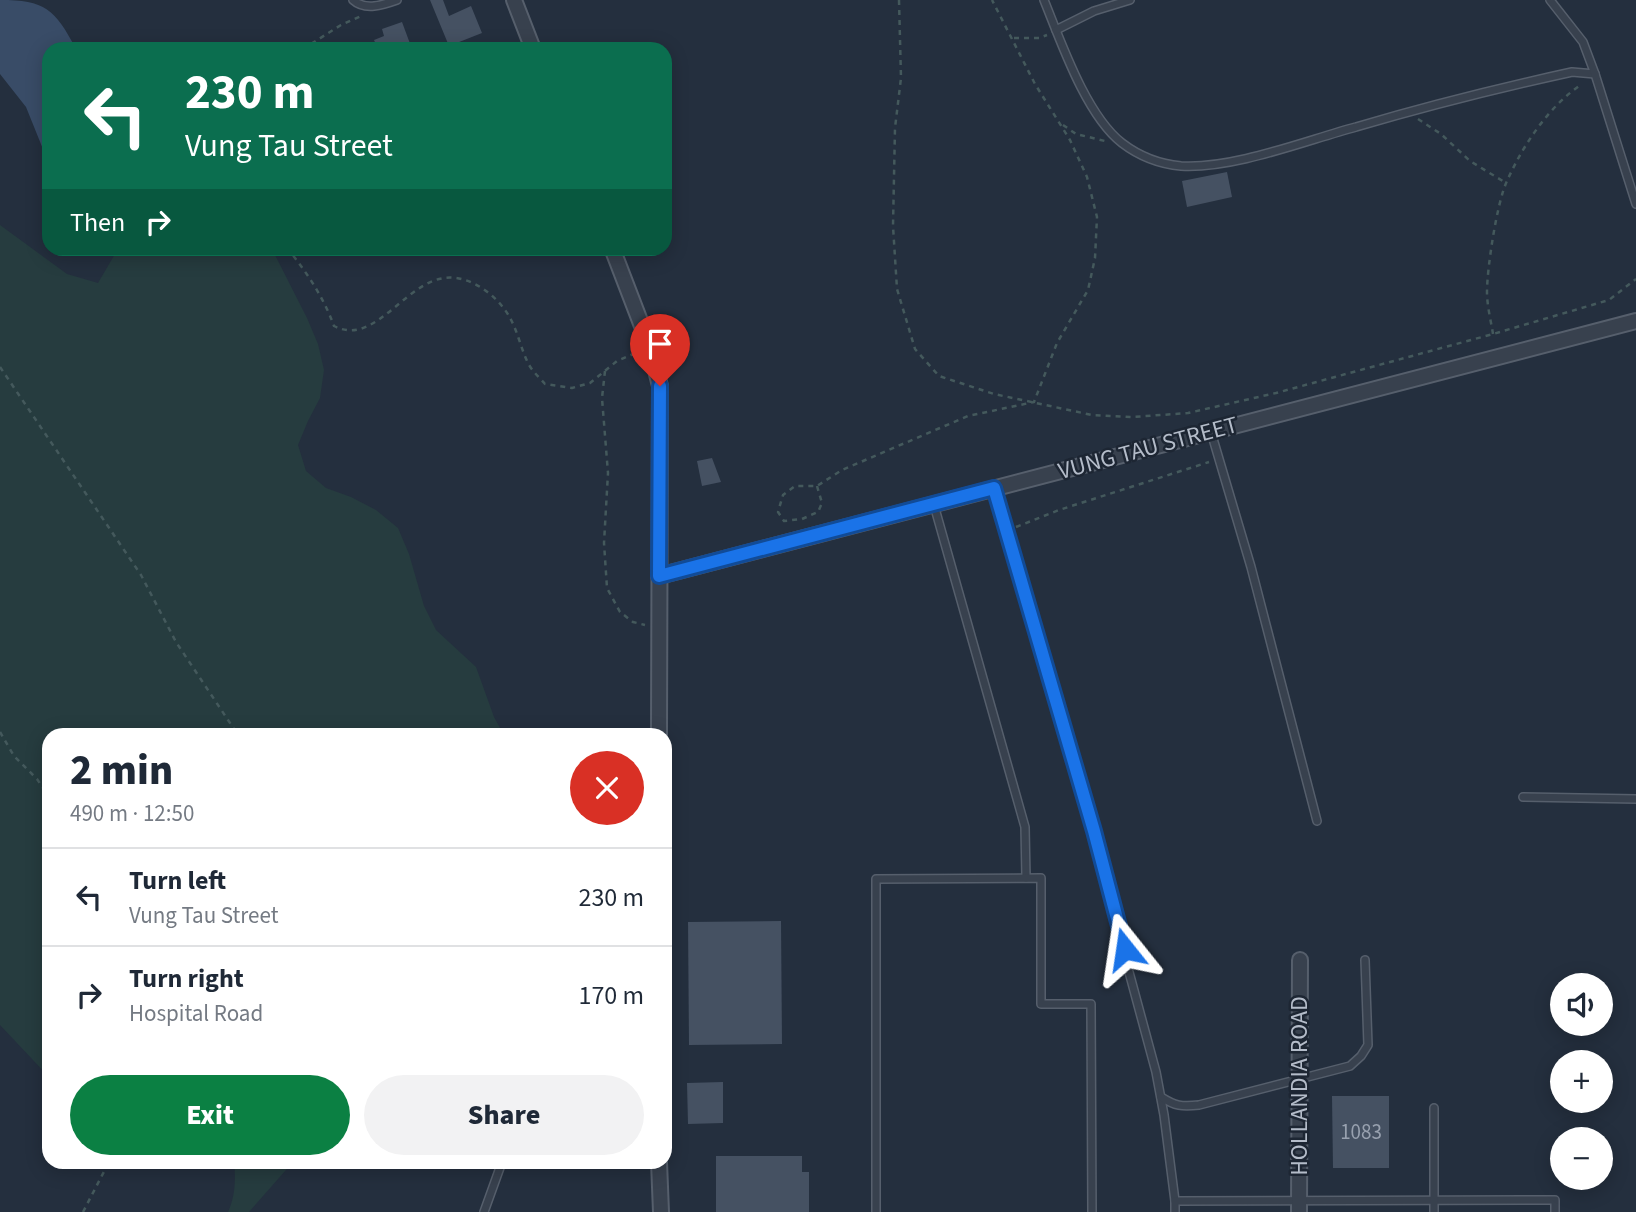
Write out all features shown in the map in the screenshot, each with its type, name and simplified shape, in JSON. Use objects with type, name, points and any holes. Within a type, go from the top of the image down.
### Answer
[{"type":"street","points":[[514,0],[530,42]]},
{"type":"street","points":[[615,256],[650,347],[660,386],[659,728]]},
{"type":"street","name":"VUNG TAU STREET","points":[[659,576],[1636,321]]},
{"type":"street","name":"HOLLANDIA ROAD","points":[[1299,1207],[1300,960]]},
{"type":"street","points":[[659,1169],[661,1212]]},
{"type":"lane","points":[[353,0],[359,5],[370,6],[397,0]]},
{"type":"lane","points":[[1044,0],[1067,57],[1108,131],[1142,156],[1160,163],[1182,166],[1254,156],[1406,112],[1572,72],[1595,74]]},
{"type":"lane","points":[[1056,30],[1094,11],[1130,0]]},
{"type":"lane","points":[[1550,0],[1583,42],[1636,204]]},
{"type":"lane","points":[[1211,432],[1251,567],[1317,821]]},
{"type":"lane","points":[[994,488],[1094,831],[1125,949]]},
{"type":"lane","points":[[934,504],[1025,827],[1026,878]]},
{"type":"lane","points":[[1523,797],[1636,799]]},
{"type":"lane","points":[[876,1212],[876,879],[1026,878],[1041,878],[1041,1004],[1091,1004],[1092,1212]]},
{"type":"lane","points":[[1161,1097],[1182,1107],[1350,1066],[1368,1045],[1365,960]]},
{"type":"lane","points":[[1129,972],[1161,1097],[1175,1212]]},
{"type":"lane","points":[[1434,1108],[1434,1212]]},
{"type":"lane","points":[[484,1212],[499,1169]]},
{"type":"lane","points":[[1175,1201],[1299,1207],[1434,1200],[1555,1200],[1555,1212]]},
{"type":"path","points":[[899,0],[901,78],[895,128],[893,226],[897,289],[915,349],[939,376],[994,394],[1091,415],[1133,417],[1188,413],[1276,393],[1609,300],[1636,279]]},
{"type":"path","points":[[992,0],[1014,38],[1035,84],[1070,140],[1087,177],[1097,217],[1095,258],[1088,290],[1057,343],[1034,402]]},
{"type":"path","points":[[314,42],[362,15]]},
{"type":"path","points":[[1014,38],[1039,38],[1056,30]]},
{"type":"path","points":[[1493,334],[1487,292],[1496,224],[1506,183],[1529,142],[1564,96],[1595,74]]},
{"type":"path","points":[[1406,112],[1441,134],[1470,160],[1506,183]]},
{"type":"path","points":[[1060,124],[1076,134],[1123,144]]},
{"type":"path","points":[[293,256],[328,309],[334,326],[342,331],[362,328],[379,321],[420,287],[441,278],[456,277],[474,283],[494,298],[510,317],[529,366],[545,384],[572,388],[590,383],[617,361],[650,347]]},
{"type":"path","points":[[0,367],[141,575],[176,642],[233,728]]},
{"type":"path","points":[[605,371],[602,398],[608,473],[604,543],[607,588],[620,612],[634,622],[660,626]]},
{"type":"path","points":[[817,486],[822,503],[818,512],[802,519],[784,521],[778,512],[783,495],[795,486],[817,486],[842,470],[968,416],[1034,402]]},
{"type":"path","points":[[1007,531],[1059,510],[1219,459]]},
{"type":"path","points":[[0,732],[14,756],[42,786]]},
{"type":"path","points":[[83,1212],[105,1169]]},
{"type":"green space","points":[[0,225],[67,274],[98,283],[114,256],[276,256],[307,318],[318,344],[324,370],[320,398],[298,445],[306,471],[326,488],[376,510],[398,528],[409,554],[424,606],[436,630],[476,667],[500,728],[42,728],[42,1070],[0,1025]]},
{"type":"green space","points":[[235,1169],[287,1169],[249,1212],[228,1212]]},
{"type":"water","points":[[0,0],[28,2],[55,16],[72,42],[42,42],[42,147],[26,107],[0,74]]},
{"type":"building","points":[[430,0],[443,0],[449,16],[471,6],[482,33],[459,42],[447,42]]},
{"type":"building","points":[[402,22],[409,42],[375,42],[374,40],[384,36],[382,29]]},
{"type":"building","points":[[1227,172],[1232,197],[1187,207],[1182,181]]},
{"type":"building","points":[[712,458],[721,482],[702,486],[697,461]]},
{"type":"building","points":[[781,921],[782,1044],[689,1045],[688,922]]},
{"type":"building","points":[[723,1082],[723,1123],[688,1124],[687,1083]]},
{"type":"building","points":[[1332,1096],[1389,1096],[1389,1168],[1333,1168]]},
{"type":"building","points":[[716,1156],[802,1156],[802,1172],[809,1172],[809,1212],[716,1212]]},
{"type":"route","points":[[660,386],[659,576],[994,488],[1094,831],[1125,949]]}]
